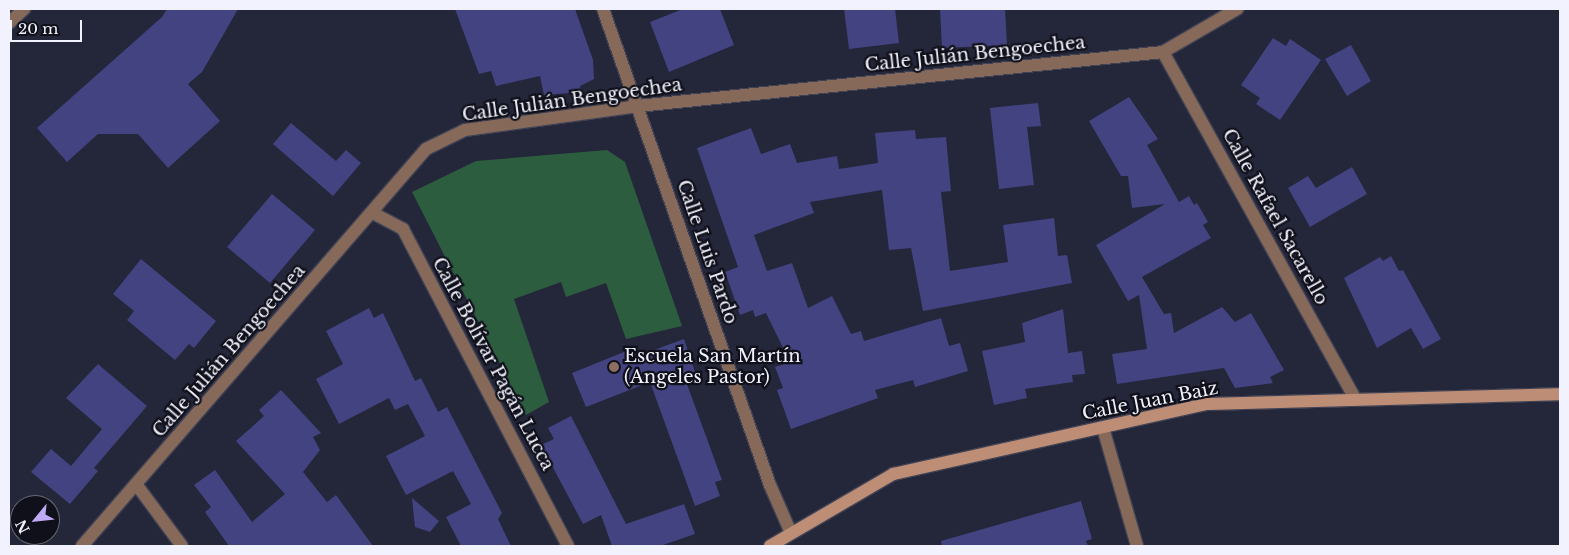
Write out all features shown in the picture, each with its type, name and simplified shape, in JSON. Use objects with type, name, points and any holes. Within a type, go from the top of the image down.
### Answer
[{"type":"street","points":[[9,23],[24,9]]},
{"type":"street","name":"Calle Luis Pardo","points":[[603,9],[770,485],[791,533]]},
{"type":"street","name":"Calle Julián Bengoechea","points":[[82,546],[426,149],[466,130],[638,106],[1163,52],[1237,9]]},
{"type":"street","name":"Calle Rafael Sacarello","points":[[1163,52],[1355,399]]},
{"type":"street","name":"Calle Bolívar Pagán Lucca","points":[[372,213],[403,229],[568,546]]},
{"type":"street","name":"Calle Juan Baiz","points":[[770,546],[893,474],[970,454],[1103,428],[1205,404],[1560,394]]},
{"type":"street","points":[[1103,428],[1137,546]]},
{"type":"street","points":[[136,484],[182,546]]},
{"type":"green space","points":[[607,150],[625,162],[682,326],[626,339],[606,283],[566,297],[561,282],[514,299],[549,402],[526,415],[412,192],[476,161]]},
{"type":"building","points":[[167,9],[238,9],[202,72],[188,84],[220,121],[168,168],[138,134],[98,134],[67,162],[37,128],[162,17]]},
{"type":"building","points":[[455,9],[575,9],[593,60],[594,79],[580,86],[581,92],[544,95],[540,76],[496,86],[491,71],[479,74]]},
{"type":"building","points":[[683,9],[720,9],[734,45],[669,72],[650,22]]},
{"type":"building","points":[[844,9],[895,9],[899,43],[849,49]]},
{"type":"building","points":[[940,9],[1005,9],[1007,45],[942,48]]},
{"type":"building","points":[[1273,38],[1286,46],[1290,39],[1321,60],[1280,120],[1256,104],[1260,98],[1241,85]]},
{"type":"building","points":[[1351,45],[1371,81],[1347,96],[1325,59]]},
{"type":"building","points":[[1129,97],[1158,139],[1147,145],[1179,202],[1189,196],[1194,205],[1197,203],[1208,222],[1203,225],[1211,238],[1142,277],[1164,314],[1171,313],[1174,333],[1222,307],[1235,322],[1251,313],[1284,370],[1270,377],[1273,383],[1235,388],[1224,368],[1117,384],[1112,354],[1147,349],[1139,295],[1128,301],[1096,245],[1165,204],[1132,208],[1128,176],[1121,176],[1089,121]]},
{"type":"building","points":[[1038,103],[1041,126],[1027,127],[1034,185],[999,189],[990,108]]},
{"type":"building","points":[[291,123],[336,161],[346,150],[361,163],[333,196],[273,144]]},
{"type":"building","points":[[751,128],[761,154],[790,144],[797,163],[837,156],[839,169],[878,163],[875,133],[915,130],[916,139],[946,137],[951,191],[941,192],[950,271],[1008,262],[1003,225],[1054,218],[1058,256],[1067,255],[1072,283],[923,311],[911,248],[889,250],[882,190],[810,202],[814,213],[754,235],[767,271],[792,263],[808,308],[832,296],[851,334],[861,331],[864,341],[941,318],[949,346],[960,343],[968,371],[915,387],[913,380],[875,390],[878,398],[791,429],[777,390],[783,388],[775,367],[790,362],[766,313],[755,317],[753,310],[740,315],[725,272],[738,267],[697,148]]},
{"type":"building","points":[[1352,167],[1367,194],[1310,227],[1288,188],[1308,176],[1316,188]]},
{"type":"building","points":[[272,194],[315,230],[270,283],[227,247]]},
{"type":"building","points":[[1391,256],[1399,271],[1403,270],[1441,339],[1423,349],[1411,328],[1377,348],[1344,278],[1380,257],[1383,261]]},
{"type":"building","points":[[141,259],[216,321],[194,348],[189,344],[175,360],[127,320],[134,311],[113,294]]},
{"type":"building","points":[[369,308],[374,318],[383,313],[415,381],[421,378],[438,412],[447,407],[502,513],[498,519],[511,546],[461,546],[446,517],[471,504],[453,471],[406,495],[386,456],[425,436],[408,404],[395,410],[389,398],[339,424],[316,379],[343,364],[326,331]]},
{"type":"building","points":[[1063,309],[1068,353],[1082,351],[1085,374],[1072,375],[1073,382],[1025,389],[1027,398],[994,405],[982,351],[1025,342],[1022,323]]},
{"type":"building","points":[[684,339],[695,372],[684,376],[722,480],[715,482],[720,496],[695,506],[650,382],[586,407],[572,373],[629,350],[632,358]]},
{"type":"building","points":[[98,364],[147,406],[94,468],[98,471],[70,504],[31,472],[51,449],[71,466],[102,429],[66,398]]},
{"type":"building","points":[[281,390],[321,433],[313,437],[320,450],[303,472],[327,502],[336,495],[373,546],[229,546],[205,512],[211,507],[194,485],[215,470],[252,522],[285,494],[236,441],[264,416],[259,410]]},
{"type":"building","points":[[571,416],[626,524],[684,504],[695,534],[660,546],[612,546],[601,515],[583,524],[541,445],[554,439],[548,428]]},
{"type":"building","points":[[412,498],[439,521],[430,532],[415,527]]},
{"type":"building","points":[[1081,501],[1092,539],[1086,541],[1088,546],[942,546],[941,541]]},
{"type":"place","name":"Escuela San Martín (Angeles Pastor)","points":[[614,367]]}]
